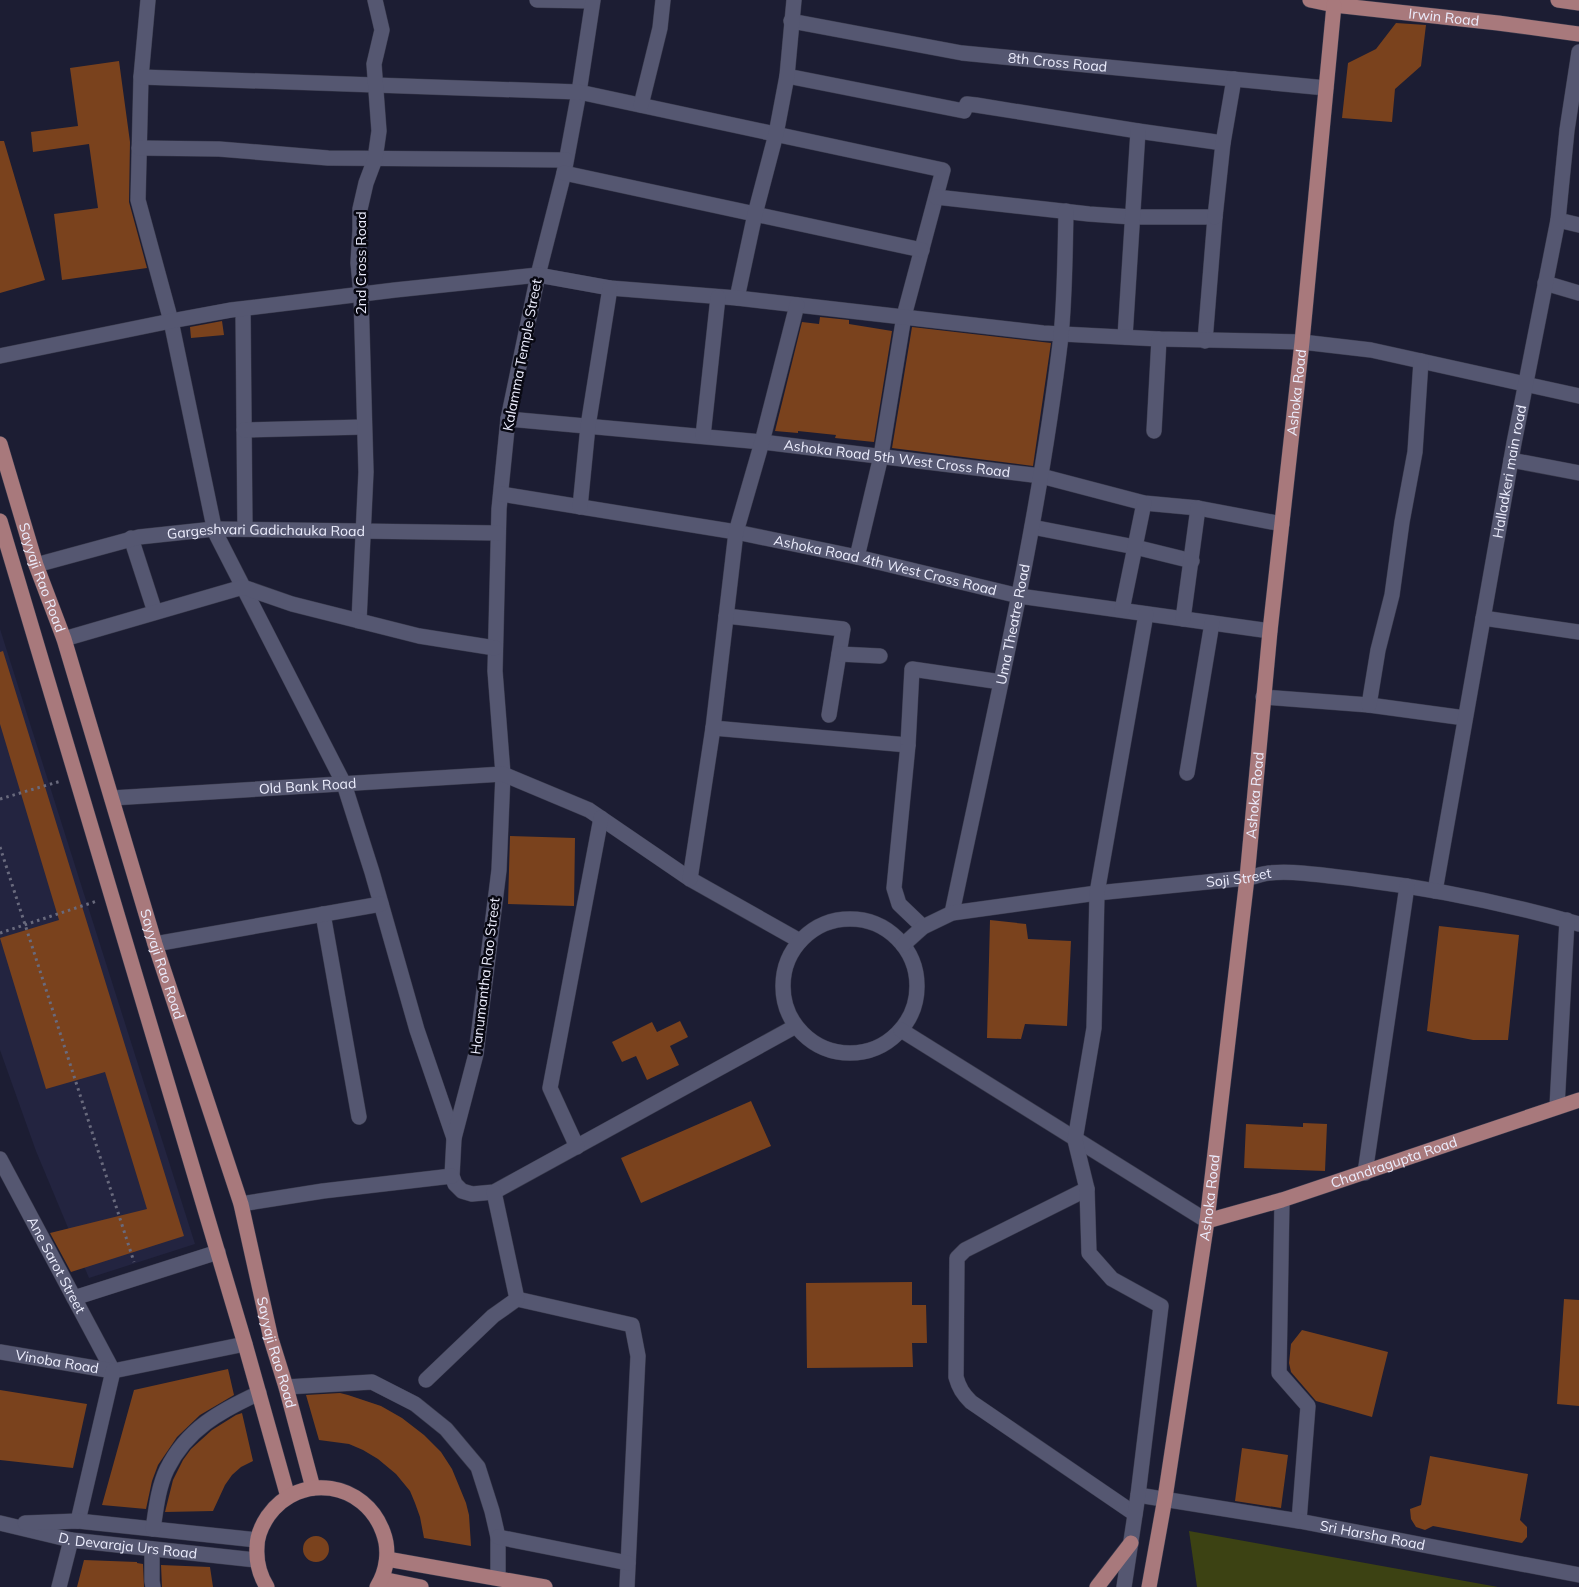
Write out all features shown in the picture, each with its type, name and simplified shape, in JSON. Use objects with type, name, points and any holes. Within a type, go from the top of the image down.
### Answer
[{"type":"main road","name":"Irwin Road","points":[[1310,0],[1579,34]]},
{"type":"main road","points":[[1558,0],[1579,3]]},
{"type":"main road","name":"Ashoka Road","points":[[1149,1587],[1165,1498],[1208,1221],[1247,878],[1263,698],[1302,342],[1334,2]]},
{"type":"main road","name":"Sayyaji Rao Road","points":[[0,444],[36,565],[64,638],[155,944],[241,1204],[271,1339],[313,1488]]},
{"type":"main road","name":"Sayyaji Rao Road","points":[[2,532],[218,1252],[288,1497]]},
{"type":"main road","name":"Chandragupta Road","points":[[1208,1221],[1282,1200],[1365,1173],[1579,1100]]},
{"type":"main road","points":[[266,1587],[261,1578],[256,1560],[257,1540],[263,1523],[274,1508],[288,1497],[300,1491],[313,1488],[333,1488],[351,1494],[368,1506],[380,1522],[386,1540],[387,1559],[379,1583],[421,1587]]},
{"type":"main road","points":[[1097,1587],[1131,1543]]},
{"type":"main road","points":[[387,1559],[546,1587]]},
{"type":"street","points":[[148,0],[141,76],[138,200],[171,320],[214,529],[344,784],[417,1030],[454,1138]]},
{"type":"street","name":"2nd Cross Road","points":[[360,621],[366,472],[361,294],[358,263],[360,209],[366,183],[375,159],[379,131],[374,64],[382,30],[375,0]]},
{"type":"street","points":[[537,0],[593,1]]},
{"type":"street","points":[[641,105],[660,28],[664,0]]},
{"type":"street","points":[[737,298],[755,214],[776,134],[787,76],[794,0]]},
{"type":"street","name":"Kalamma Temple Street","points":[[503,774],[495,648],[499,509],[508,419],[538,275],[565,166],[580,92],[593,1]]},
{"type":"street","name":"8th Cross Road","points":[[791,21],[962,53],[1326,88]]},
{"type":"street","name":"Halladkeri main road","points":[[1435,890],[1525,384],[1558,220],[1567,130],[1579,52]]},
{"type":"street","points":[[141,76],[580,92],[944,170],[904,316],[881,456],[857,557]]},
{"type":"street","points":[[787,76],[964,111],[967,104],[976,105],[1138,131],[1223,142]]},
{"type":"street","points":[[1205,341],[1223,142],[1234,79]]},
{"type":"street","points":[[1125,337],[1138,131]]},
{"type":"street","points":[[139,148],[219,149],[328,158],[565,166],[755,214],[922,250]]},
{"type":"street","points":[[936,197],[1132,216],[1215,217]]},
{"type":"street","name":"Uma Theatre Road","points":[[952,913],[1019,596],[1041,476],[1061,334],[1066,211]]},
{"type":"street","points":[[1558,220],[1579,225]]},
{"type":"street","points":[[0,356],[171,320],[243,309],[538,275],[610,288],[737,298],[1061,334],[1205,341],[1302,342],[1371,350],[1579,396]]},
{"type":"street","points":[[1545,283],[1579,293]]},
{"type":"street","points":[[580,507],[588,426],[610,288]]},
{"type":"street","points":[[704,436],[718,297]]},
{"type":"street","points":[[690,879],[713,728],[736,532],[762,442],[797,305]]},
{"type":"street","points":[[243,309],[245,529]]},
{"type":"street","points":[[1154,431],[1159,339]]},
{"type":"street","points":[[1369,705],[1378,650],[1392,595],[1402,522],[1415,452],[1421,361]]},
{"type":"street","name":"Ashoka Road 5th West Cross Road","points":[[508,419],[762,442],[1041,476],[1144,503],[1198,508],[1282,524]]},
{"type":"street","points":[[244,430],[364,427]]},
{"type":"street","points":[[1512,460],[1579,473]]},
{"type":"street","name":"Ashoka Road 4th West Cross Road","points":[[501,494],[736,532],[857,557],[1019,596],[1270,632]]},
{"type":"street","points":[[1122,610],[1144,503]]},
{"type":"street","points":[[1183,619],[1198,508]]},
{"type":"street","points":[[1032,527],[1192,561]]},
{"type":"street","name":"Gargeshvari Gadichauka Road","points":[[36,565],[131,538],[214,529],[498,533]]},
{"type":"street","points":[[131,538],[155,612]]},
{"type":"street","points":[[64,638],[243,587],[292,604],[419,636],[495,648]]},
{"type":"street","points":[[1124,1587],[1138,1495],[1161,1306],[1112,1279],[1089,1253],[1087,1189],[1075,1140],[1094,1028],[1097,894],[1146,614]]},
{"type":"street","points":[[726,616],[844,629],[829,715]]},
{"type":"street","points":[[1483,618],[1579,632]]},
{"type":"street","points":[[1188,773],[1212,623]]},
{"type":"street","points":[[839,654],[880,656]]},
{"type":"street","points":[[923,927],[899,904],[894,888],[908,745],[912,670],[1000,682]]},
{"type":"street","points":[[1263,698],[1369,705],[1465,718]]},
{"type":"street","points":[[713,728],[908,745]]},
{"type":"street","points":[[503,774],[589,810],[690,879],[800,941]]},
{"type":"street","name":"Old Bank Road","points":[[112,798],[503,774]]},
{"type":"street","name":"Hanumantha Rao Street","points":[[452,1176],[454,1138],[476,1054],[499,870],[503,774]]},
{"type":"street","points":[[577,1147],[550,1088],[601,818]]},
{"type":"street","name":"Soji Street","points":[[903,945],[923,927],[952,913],[1097,894],[1247,878],[1268,873],[1338,877],[1435,890],[1525,909],[1573,922]]},
{"type":"street","points":[[1365,1173],[1407,886]]},
{"type":"street","points":[[155,944],[381,904]]},
{"type":"street","points":[[323,914],[359,1117]]},
{"type":"street","points":[[841,920],[856,920],[864,921],[886,930],[903,945],[914,965],[917,988],[913,1010],[900,1030],[886,1043],[867,1051],[847,1053],[828,1049],[810,1040],[796,1026],[787,1010],[782,992],[789,956],[800,941],[818,927],[841,920]]},
{"type":"street","points":[[1557,1108],[1573,922]]},
{"type":"street","points":[[241,1204],[323,1191],[452,1176],[455,1184],[462,1191],[472,1194],[494,1192],[796,1026]]},
{"type":"street","points":[[900,1030],[1208,1221]]},
{"type":"street","name":"Ane Sarot Street","points":[[0,1159],[113,1371]]},
{"type":"street","points":[[1087,1189],[966,1250],[957,1258],[956,1377],[958,1387],[971,1402],[1135,1514]]},
{"type":"street","points":[[494,1192],[517,1299]]},
{"type":"street","points":[[1282,1200],[1279,1373],[1308,1406],[1299,1521]]},
{"type":"street","points":[[74,1298],[218,1252]]},
{"type":"street","points":[[426,1380],[493,1316],[517,1299],[632,1325],[638,1356],[627,1587]]},
{"type":"street","points":[[78,1521],[113,1371],[245,1344]]},
{"type":"street","name":"Vinoba Road","points":[[0,1352],[113,1371]]},
{"type":"street","points":[[286,1387],[372,1382],[415,1404],[446,1429],[478,1467],[498,1537],[498,1578]]},
{"type":"street","points":[[153,1529],[158,1497],[166,1470],[179,1449],[200,1425],[225,1409],[259,1393]]},
{"type":"street","name":"Sri Harsha Road","points":[[1138,1495],[1299,1521],[1579,1575]]},
{"type":"street","name":"D. Devaraja Urs Road","points":[[4,1523],[78,1521],[257,1540]]},
{"type":"street","name":"D. Devaraja Urs Road","points":[[4,1523],[71,1540],[256,1560]]},
{"type":"street","points":[[498,1537],[628,1563]]},
{"type":"street","points":[[58,1587],[71,1540]]},
{"type":"street","points":[[152,1549],[153,1587]]},
{"type":"path","points":[[0,799],[76,776]]},
{"type":"path","points":[[0,847],[139,1277]]},
{"type":"path","points":[[0,933],[112,897]]},
{"type":"shaded area","points":[[0,629],[195,1244],[89,1278],[36,1151],[0,1050]]},
{"type":"green space","points":[[1189,1531],[1498,1587],[1197,1587]]},
{"type":"building","points":[[1396,23],[1426,25],[1421,66],[1395,89],[1392,122],[1342,118],[1348,63],[1376,49]]},
{"type":"building","points":[[119,61],[130,142],[129,202],[147,268],[62,280],[54,214],[98,208],[89,144],[33,152],[31,132],[78,126],[70,68]]},
{"type":"building","points":[[0,141],[4,141],[45,280],[0,293]]},
{"type":"building","points":[[820,317],[849,320],[849,324],[892,331],[874,442],[835,438],[836,435],[798,431],[798,433],[775,431],[802,322],[819,324]]},
{"type":"building","points":[[222,321],[224,335],[191,338],[190,327]]},
{"type":"building","points":[[912,327],[1051,343],[1033,466],[892,448]]},
{"type":"building","points":[[3,651],[184,1236],[71,1272],[50,1233],[147,1209],[105,1072],[46,1089],[0,938],[59,920],[0,724],[0,652]]},
{"type":"building","points":[[510,836],[575,838],[574,906],[508,904]]},
{"type":"building","points":[[990,920],[1026,924],[1028,939],[1071,941],[1067,1026],[1025,1024],[1021,1039],[987,1038]]},
{"type":"building","points":[[1439,926],[1519,935],[1508,1040],[1473,1040],[1427,1031]]},
{"type":"building","points":[[680,1021],[688,1037],[670,1046],[679,1065],[647,1080],[636,1056],[622,1062],[612,1042],[652,1022],[657,1032]]},
{"type":"building","points":[[751,1101],[771,1146],[641,1203],[621,1158]]},
{"type":"building","points":[[1303,1123],[1327,1124],[1325,1171],[1244,1168],[1246,1124],[1303,1127]]},
{"type":"building","points":[[912,1282],[912,1305],[926,1305],[927,1343],[912,1343],[913,1367],[807,1368],[806,1283]]},
{"type":"building","points":[[1564,1299],[1579,1300],[1579,1406],[1557,1404]]},
{"type":"building","points":[[1302,1330],[1388,1352],[1372,1417],[1316,1401],[1291,1372],[1289,1363],[1291,1344]]},
{"type":"building","points":[[228,1369],[234,1395],[200,1415],[177,1437],[158,1465],[152,1481],[146,1509],[102,1505],[134,1390]]},
{"type":"building","points":[[0,1390],[87,1404],[73,1468],[0,1460]]},
{"type":"building","points":[[340,1393],[381,1406],[402,1418],[424,1435],[441,1452],[452,1469],[466,1503],[469,1515],[471,1546],[424,1538],[420,1517],[410,1491],[396,1474],[378,1459],[363,1450],[349,1444],[319,1440],[306,1395]]},
{"type":"building","points":[[242,1413],[253,1461],[241,1467],[232,1475],[225,1485],[213,1511],[165,1512],[173,1480],[191,1449],[212,1430]]},
{"type":"building","points":[[1242,1448],[1288,1455],[1281,1508],[1235,1501]]},
{"type":"building","points":[[1430,1456],[1528,1474],[1520,1520],[1527,1527],[1527,1537],[1522,1543],[1433,1526],[1425,1530],[1416,1527],[1411,1519],[1410,1509],[1421,1505]]},
{"type":"building","points":[[316,1536],[325,1540],[329,1549],[325,1558],[316,1562],[307,1558],[303,1549],[307,1540]]},
{"type":"building","points":[[84,1560],[137,1562],[143,1564],[144,1587],[77,1587]]},
{"type":"building","points":[[161,1565],[210,1567],[213,1587],[162,1587]]}]
